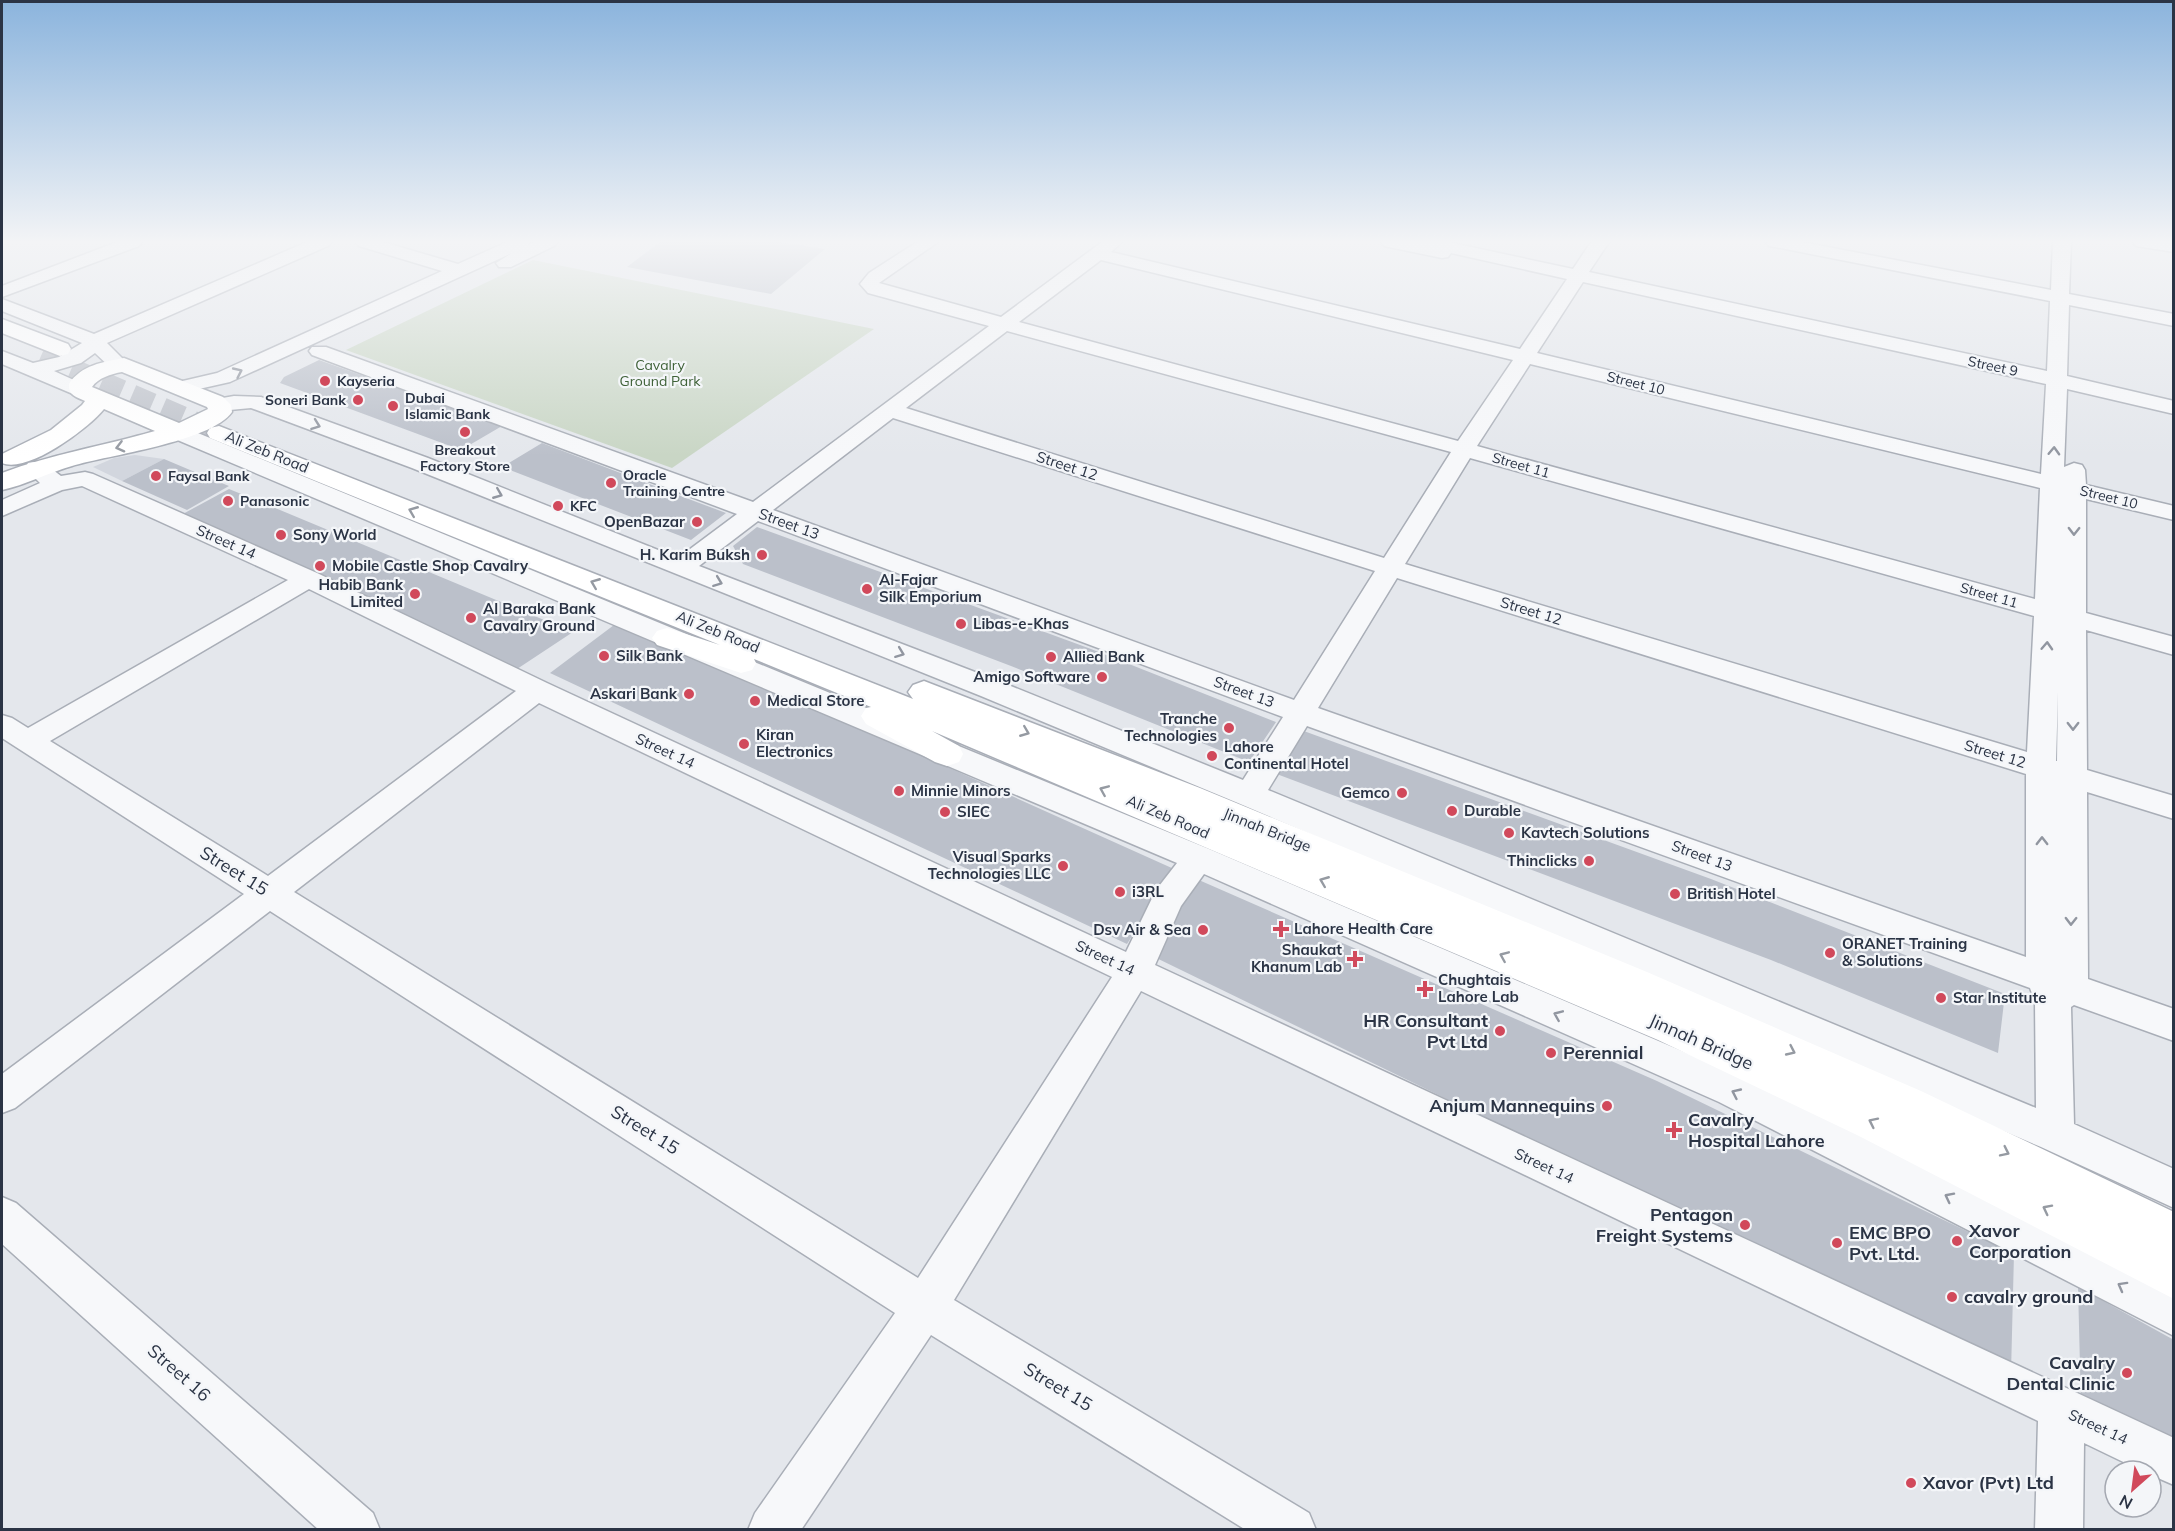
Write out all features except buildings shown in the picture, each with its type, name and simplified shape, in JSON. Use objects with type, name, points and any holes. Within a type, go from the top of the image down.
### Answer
[{"type":"main road","points":[[2,325],[44,358]]},
{"type":"main road","points":[[2,340],[44,358]]},
{"type":"main road","points":[[176,431],[89,395],[80,384],[87,377],[106,368],[129,366],[181,387],[225,420]]},
{"type":"main road","points":[[2,463],[61,435],[82,420],[89,395]]},
{"type":"main road","points":[[2,482],[46,476],[176,431],[220,412],[225,420]]},
{"type":"main road","name":"Ali Zeb Road","points":[[225,420],[708,628],[1019,754],[1219,824]]},
{"type":"main road","name":"Ali Zeb Road","points":[[225,420],[594,563],[720,616],[981,699],[1219,824]]},
{"type":"main road","points":[[708,628],[947,754]]},
{"type":"main road","points":[[667,639],[1019,754]]},
{"type":"main road","name":"Jinnah Bridge","points":[[1219,824],[1321,851],[1772,1042],[1930,1115],[2174,1236]]},
{"type":"main road","name":"Jinnah Bridge","points":[[1219,824],[1435,927],[1672,1028],[1874,1122],[2174,1276]]},
{"type":"street","points":[[24,313],[94,341],[120,366]]},
{"type":"street","points":[[44,358],[50,367],[76,358],[87,351],[94,341],[157,313]]},
{"type":"street","points":[[181,387],[223,378],[363,313]]},
{"type":"street","points":[[225,420],[253,382],[398,313]]},
{"type":"street","name":"Street 11","points":[[966,313],[1464,448],[2174,646]]},
{"type":"street","points":[[681,568],[1019,313]]},
{"type":"street","name":"Street 10","points":[[1357,313],[1524,357],[2174,513]]},
{"type":"street","points":[[772,1530],[925,1307],[1134,972],[1168,899],[1219,824],[1300,713],[1464,448],[1552,313]]},
{"type":"street","points":[[1737,313],[2174,408]]},
{"type":"street","points":[[2055,1134],[2055,989],[2041,768],[2060,615],[2063,486],[2071,386],[2067,313]]},
{"type":"street","points":[[2140,313],[2174,320]]},
{"type":"street","name":"Street 13","points":[[319,351],[2055,989],[2174,1025]]},
{"type":"street","points":[[2,357],[44,358],[89,395]]},
{"type":"street","points":[[225,420],[234,402],[254,402],[420,463],[681,568],[981,699]]},
{"type":"street","name":"Street 12","points":[[890,410],[1391,568],[2174,808]]},
{"type":"street","points":[[176,431],[667,639],[947,754],[1219,824],[2055,1134],[2174,1189]]},
{"type":"street","name":"Street 14","points":[[2,509],[46,476],[85,479],[308,579],[537,690],[2174,1462]]},
{"type":"street","points":[[15,733],[308,579]]},
{"type":"street","points":[[2055,989],[2073,777],[2060,615]]},
{"type":"street","points":[[2,1096],[537,690]]},
{"type":"street","name":"Street 15","points":[[15,733],[925,1307],[1292,1530]]},
{"type":"street","points":[[1219,824],[1732,1090],[2110,1279],[2174,1315]]},
{"type":"street","name":"Street 16","points":[[2,1217],[356,1530]]},
{"type":"street","points":[[2059,1530],[2061,1410]]},
{"type":"shaded area","points":[[135,455],[164,459],[122,481],[93,467],[114,458]]},
{"type":"green space","name":"Cavalry Ground Park","points":[[422,313],[797,313],[874,329],[672,468],[346,350]]},
{"type":"tunnel","points":[[41,356],[219,433]]},
{"type":"place","name":"Kayseria","points":[[325,381]]},
{"type":"place","name":"Soneri Bank","points":[[358,400]]},
{"type":"place","name":"Dubai Islamic Bank","points":[[393,406]]},
{"type":"place","name":"Breakout Factory Store","points":[[465,432]]},
{"type":"place","name":"Faysal Bank","points":[[156,476]]},
{"type":"place","name":"Oracle Training Centre","points":[[611,483]]},
{"type":"place","name":"Panasonic","points":[[228,501]]},
{"type":"place","name":"KFC","points":[[558,506]]},
{"type":"place","name":"OpenBazar","points":[[697,522]]},
{"type":"place","name":"Sony World","points":[[281,535]]},
{"type":"place","name":"H. Karim Buksh","points":[[762,555]]},
{"type":"place","name":"Mobile Castle Shop Cavalry","points":[[320,566]]},
{"type":"place","name":"Al-Fajar Silk Emporium","points":[[867,589]]},
{"type":"place","name":"Habib Bank Limited","points":[[415,594]]},
{"type":"place","name":"Al Baraka Bank Cavalry Ground","points":[[471,618]]},
{"type":"place","name":"Libas-e-Khas","points":[[961,624]]},
{"type":"place","name":"Silk Bank","points":[[604,656]]},
{"type":"place","name":"Allied Bank","points":[[1051,657]]},
{"type":"place","name":"Amigo Software","points":[[1102,677]]},
{"type":"place","name":"Askari Bank","points":[[689,694]]},
{"type":"place","name":"Medical Store","points":[[755,701]]},
{"type":"place","name":"Tranche Technologies","points":[[1229,728]]},
{"type":"place","name":"Kiran Electronics","points":[[744,744]]},
{"type":"place","name":"Lahore Continental Hotel","points":[[1212,756]]},
{"type":"place","name":"Minnie Minors","points":[[899,791]]},
{"type":"place","name":"Gemco","points":[[1402,793]]},
{"type":"place","name":"Durable","points":[[1452,811]]},
{"type":"place","name":"SIEC","points":[[945,812]]},
{"type":"place","name":"Kavtech Solutions","points":[[1509,833]]},
{"type":"place","name":"Thinclicks","points":[[1589,861]]},
{"type":"place","name":"Visual Sparks Technologies LLC","points":[[1063,866]]},
{"type":"place","name":"i3RL","points":[[1120,892]]},
{"type":"place","name":"British Hotel","points":[[1675,894]]},
{"type":"place","name":"Lahore Health Care","points":[[1281,929]]},
{"type":"place","name":"Dsv Air & Sea","points":[[1203,930]]},
{"type":"place","name":"ORANET Training & Solutions","points":[[1830,953]]},
{"type":"place","name":"Shaukat Khanum Lab","points":[[1355,959]]},
{"type":"place","name":"Chughtais Lahore Lab","points":[[1425,989]]},
{"type":"place","name":"Star Institute","points":[[1941,998]]},
{"type":"place","name":"HR Consultant Pvt Ltd","points":[[1500,1031]]},
{"type":"place","name":"Perennial","points":[[1551,1053]]},
{"type":"place","name":"Anjum Mannequins","points":[[1607,1106]]},
{"type":"place","name":"Cavalry Hospital Lahore","points":[[1674,1130]]},
{"type":"place","name":"Pentagon Freight Systems","points":[[1745,1225]]},
{"type":"place","name":"Xavor Corporation","points":[[1957,1241]]},
{"type":"place","name":"EMC BPO Pvt. Ltd.","points":[[1837,1243]]},
{"type":"place","name":"cavalry ground","points":[[1952,1297]]},
{"type":"place","name":"Cavalry Dental Clinic","points":[[2127,1373]]},
{"type":"place","name":"Xavor (Pvt) Ltd","points":[[1911,1483]]}]
